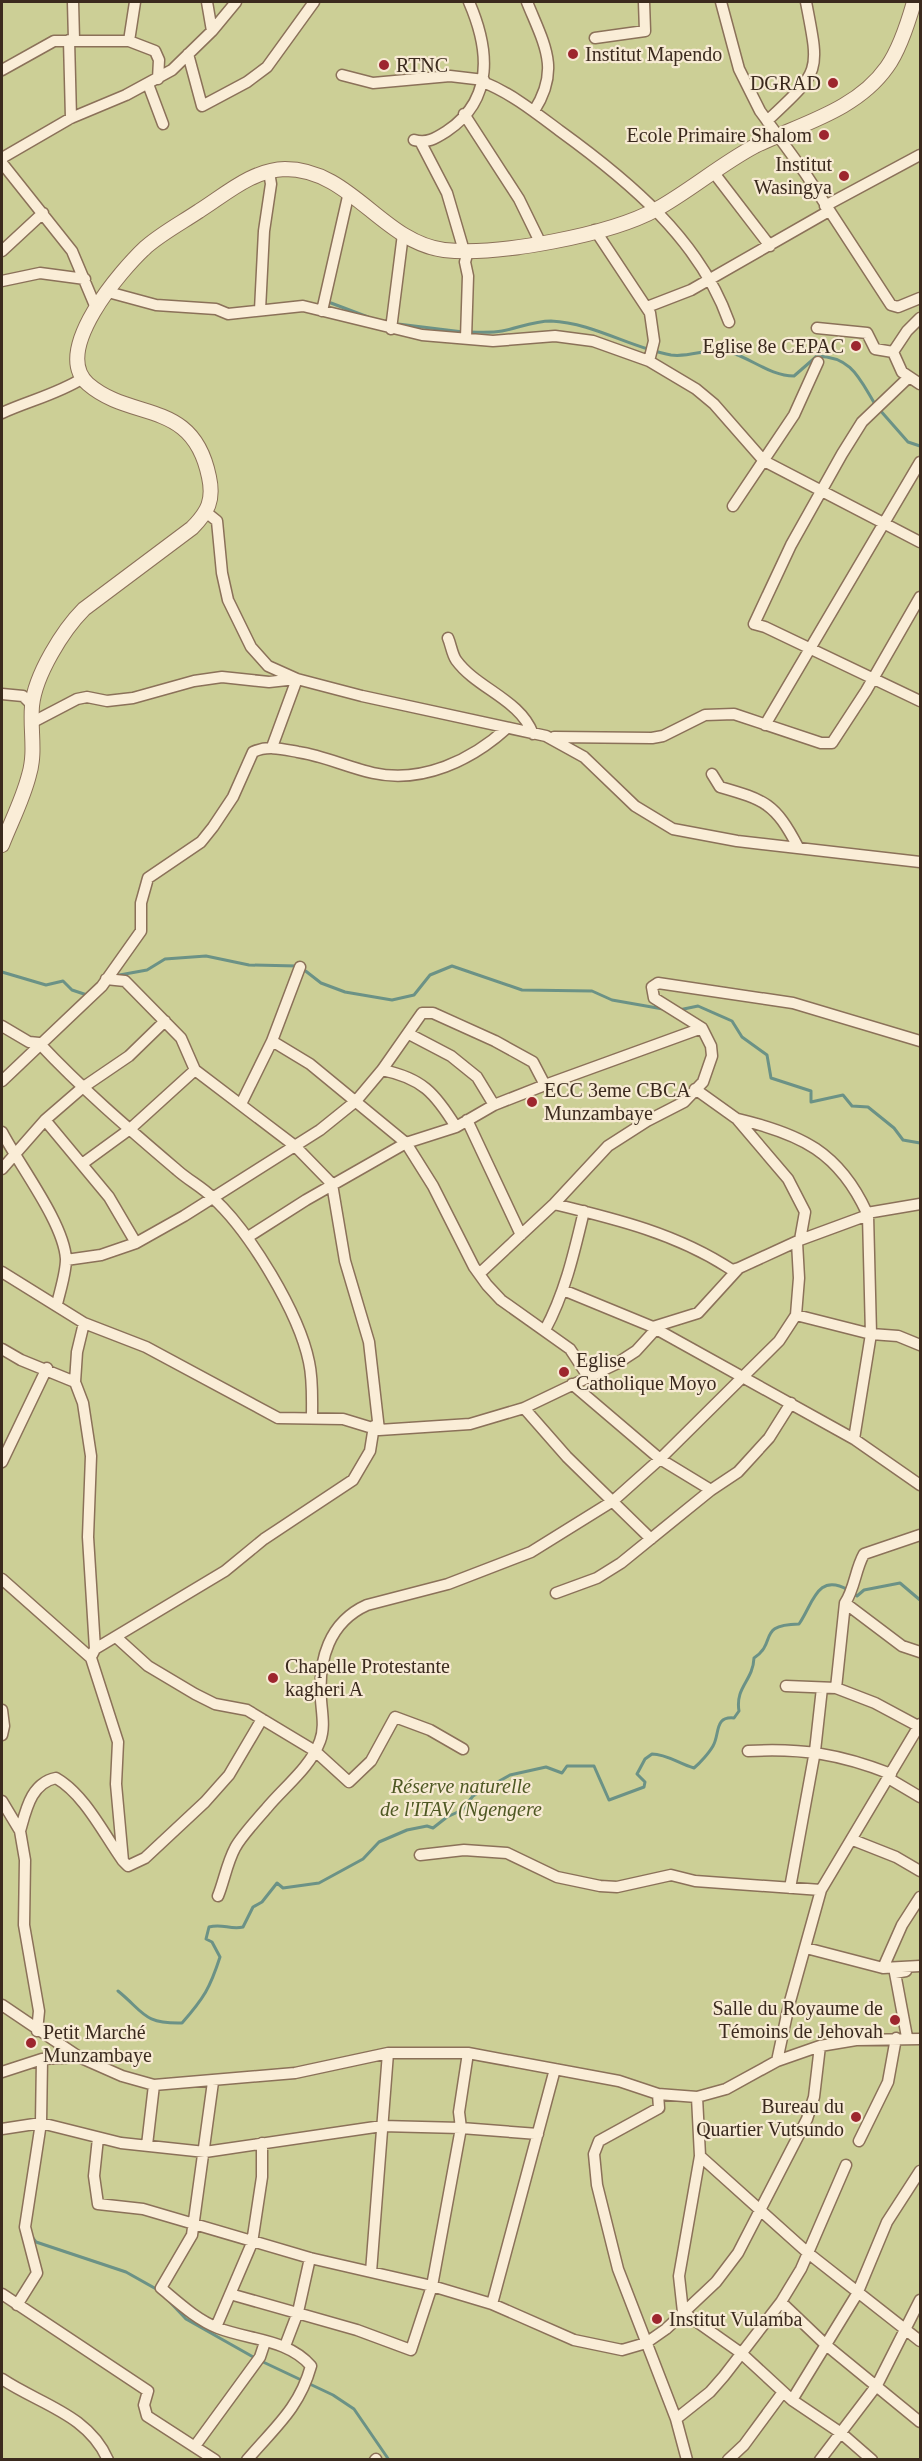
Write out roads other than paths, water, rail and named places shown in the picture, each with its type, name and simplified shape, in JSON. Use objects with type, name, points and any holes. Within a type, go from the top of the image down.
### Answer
[{"type":"street","points":[[71,118],[73,2]]},
{"type":"street","points":[[129,41],[135,2]]},
{"type":"street","points":[[207,2],[212,31]]},
{"type":"street","points":[[2,158],[71,118],[153,81],[188,54],[212,31],[236,2]]},
{"type":"street","points":[[188,54],[201,106],[247,82],[267,67],[314,2]]},
{"type":"street","points":[[466,338],[468,276],[465,262],[466,251],[447,193],[417,141],[442,135],[464,114],[483,81],[483,43],[469,2]]},
{"type":"street","points":[[526,2],[547,52],[550,68],[547,89],[534,111]]},
{"type":"street","points":[[595,38],[645,31],[644,2]]},
{"type":"street","points":[[721,2],[739,69],[767,121],[891,305],[898,307],[921,298]]},
{"type":"street","points":[[767,121],[802,88],[811,75],[816,59],[807,2]]},
{"type":"street","points":[[2,844],[29,775],[34,741],[32,705],[47,663],[72,621],[104,593],[192,528],[207,513],[212,495],[208,473],[192,438],[181,426],[165,416],[114,400],[83,378],[78,364],[80,339],[86,324],[108,292],[143,249],[156,238],[242,182],[283,169],[327,178],[403,234],[426,246],[466,251],[494,251],[541,244],[595,230],[655,210],[758,145],[840,108],[887,68],[914,2]]},
{"type":"street","points":[[2,70],[44,44],[72,40],[129,41],[155,51],[159,60],[153,81],[163,124]]},
{"type":"street","points":[[342,75],[373,83],[450,76],[483,81],[534,111],[621,178],[678,234],[711,279],[719,293],[729,322]]},
{"type":"street","points":[[464,114],[519,199],[541,244]]},
{"type":"street","points":[[647,307],[675,298],[711,279],[770,246],[827,208],[921,155]]},
{"type":"street","points":[[2,163],[72,251],[96,308]]},
{"type":"street","points":[[260,310],[264,231],[271,184],[269,172]]},
{"type":"street","points":[[714,173],[770,246]]},
{"type":"street","points":[[322,311],[349,192]]},
{"type":"street","points":[[2,251],[43,213]]},
{"type":"street","points":[[595,230],[609,254],[647,307],[654,341],[649,361]]},
{"type":"street","points":[[392,329],[403,234]]},
{"type":"street","points":[[2,281],[39,273],[85,279]]},
{"type":"street","points":[[108,292],[156,305],[216,309],[228,314],[303,306],[422,335],[493,341],[534,336],[593,340],[649,361],[688,384],[714,404],[764,461],[921,542]]},
{"type":"street","points":[[893,352],[907,331],[921,318]]},
{"type":"street","points":[[817,328],[867,333],[875,350],[893,352]]},
{"type":"street","points":[[893,352],[898,366],[908,378],[921,384]]},
{"type":"street","points":[[733,506],[794,415],[818,362]]},
{"type":"street","points":[[2,414],[33,399],[69,387],[83,378]]},
{"type":"street","points":[[908,378],[862,422],[791,545],[754,624],[811,648],[921,701]]},
{"type":"street","points":[[765,725],[921,462]]},
{"type":"street","points":[[207,513],[217,521],[222,573],[228,600],[251,647],[268,666],[297,679],[546,736],[579,739],[652,738],[663,736],[705,716],[723,713],[734,714],[821,742],[832,743],[921,597]]},
{"type":"street","points":[[448,638],[457,662],[526,718],[533,734]]},
{"type":"street","points":[[33,722],[77,699],[87,697],[107,701],[133,698],[194,681],[222,677],[268,682],[297,679]]},
{"type":"street","points":[[272,747],[297,679]]},
{"type":"street","points":[[2,694],[23,696],[32,705]]},
{"type":"street","points":[[2,1081],[104,983],[141,932],[141,903],[148,878],[201,842],[233,797],[253,752],[272,747],[325,757],[372,772],[402,774],[429,771],[462,761],[482,749],[507,728]]},
{"type":"street","points":[[546,736],[584,757],[635,806],[662,824],[687,833],[921,862]]},
{"type":"street","points":[[712,774],[720,787],[751,795],[777,814],[798,847]]},
{"type":"street","points":[[242,1104],[272,1041],[300,967]]},
{"type":"street","points":[[93,1654],[116,1637],[225,1571],[264,1539],[353,1480],[370,1451],[377,1428],[369,1342],[345,1261],[332,1184],[295,1146],[195,1070],[182,1038],[125,981],[104,983]]},
{"type":"street","points":[[479,1274],[554,1204],[608,1146],[684,1101],[703,1082],[712,1056],[711,1046],[702,1028],[654,998],[652,987],[658,983],[793,1003],[921,1041]]},
{"type":"street","points":[[66,1260],[100,1255],[136,1243],[295,1146],[356,1101],[409,1034],[422,1013],[433,1013],[495,1041],[533,1062],[545,1085]]},
{"type":"street","points":[[2,1169],[45,1120],[82,1088],[129,1056],[165,1021]]},
{"type":"street","points":[[2,1026],[29,1042],[39,1043],[82,1088],[179,1173],[213,1198],[248,1237],[279,1290],[303,1340],[309,1362],[312,1417]]},
{"type":"street","points":[[248,1237],[332,1184],[406,1143],[456,1126],[494,1105],[545,1085],[702,1028]]},
{"type":"street","points":[[409,1034],[451,1056],[477,1077],[494,1105]]},
{"type":"street","points":[[272,1041],[310,1064],[406,1143],[433,1186],[479,1274],[501,1300],[570,1349],[589,1378]]},
{"type":"street","points":[[82,1164],[130,1128],[195,1070]]},
{"type":"street","points":[[382,1070],[412,1078],[426,1088],[439,1100],[456,1126]]},
{"type":"street","points":[[218,1896],[235,1847],[315,1750],[323,1727],[322,1661],[328,1642],[344,1620],[367,1605],[448,1584],[531,1552],[613,1501],[765,1358],[796,1315],[799,1278],[798,1241],[805,1212],[799,1196],[788,1179],[737,1119],[695,1089]]},
{"type":"street","points":[[737,1119],[771,1127],[817,1148],[837,1164],[859,1196],[867,1214],[871,1334],[854,1439]]},
{"type":"street","points":[[45,1120],[109,1197],[136,1243]]},
{"type":"street","points":[[467,1120],[521,1235]]},
{"type":"street","points":[[2,1132],[48,1211],[62,1241],[66,1260],[57,1304]]},
{"type":"street","points":[[554,1204],[660,1233],[716,1259],[732,1270],[867,1214],[921,1204]]},
{"type":"street","points":[[545,1330],[563,1290],[584,1211]]},
{"type":"street","points":[[2,1272],[57,1304],[84,1323],[146,1347],[278,1418],[343,1419],[377,1428],[470,1424],[524,1408],[589,1378],[636,1351],[655,1328],[698,1313],[739,1269]]},
{"type":"street","points":[[563,1290],[655,1328],[854,1439],[921,1485]]},
{"type":"street","points":[[796,1315],[871,1334],[898,1336],[921,1345]]},
{"type":"street","points":[[84,1323],[77,1352],[75,1382],[83,1403],[91,1456],[88,1537],[93,1654],[118,1742],[116,1784],[123,1861]]},
{"type":"street","points":[[2,1349],[21,1360],[46,1368],[75,1382]]},
{"type":"street","points":[[2,1462],[46,1368]]},
{"type":"street","points":[[572,1384],[660,1459],[711,1490]]},
{"type":"street","points":[[556,1593],[597,1578],[651,1539],[711,1490],[738,1472],[769,1438],[791,1403]]},
{"type":"street","points":[[524,1408],[567,1457],[651,1539]]},
{"type":"street","points":[[836,1688],[845,1603],[852,1593],[855,1570],[864,1554],[921,1535]]},
{"type":"street","points":[[2,1579],[93,1654]]},
{"type":"street","points":[[845,1603],[902,1646],[921,1652]]},
{"type":"street","points":[[116,1637],[148,1666],[195,1694],[215,1704],[247,1710],[315,1750],[349,1782],[371,1761],[395,1718],[430,1730],[464,1749]]},
{"type":"street","points":[[777,2061],[789,2005],[821,1890],[920,1726],[874,1703],[836,1688],[786,1686]]},
{"type":"street","points":[[790,1888],[815,1751],[822,1688]]},
{"type":"street","points":[[2,1710],[4,1726],[2,1735]]},
{"type":"street","points":[[20,1831],[29,1800],[48,1779],[56,1778],[68,1785],[82,1802],[128,1866],[145,1858],[206,1802],[230,1775],[262,1719]]},
{"type":"street","points":[[748,1751],[815,1751],[850,1759],[890,1776],[921,1797]]},
{"type":"street","points":[[2,1801],[20,1831],[25,1860],[24,1925],[39,2011],[37,2031]]},
{"type":"street","points":[[853,1840],[896,1857],[921,1871]]},
{"type":"street","points":[[420,1855],[464,1850],[507,1853],[557,1877],[600,1886],[617,1887],[671,1875],[695,1881],[821,1890]]},
{"type":"street","points":[[883,1968],[902,1925],[921,1897]]},
{"type":"street","points":[[806,1948],[883,1968],[921,1967]]},
{"type":"street","points":[[859,2141],[888,2082],[902,2037],[894,1972],[921,1967]]},
{"type":"street","points":[[2,2006],[79,2057],[122,2076],[154,2085],[213,2082],[296,2073],[388,2053],[468,2053],[619,2081],[658,2094],[698,2097],[726,2089],[777,2061],[820,2046],[902,2037],[921,2039]]},
{"type":"street","points":[[98,2138],[94,2176],[98,2204],[143,2210],[193,2222],[252,2243],[432,2286],[492,2304],[574,2340],[604,2349],[622,2350],[646,2343],[716,2282],[738,2253],[807,2119],[814,2097],[820,2046]]},
{"type":"street","points":[[371,2272],[388,2053]]},
{"type":"street","points":[[230,2294],[298,2312],[411,2350],[432,2286],[460,2128],[459,2112],[468,2053]]},
{"type":"street","points":[[2,2072],[42,2059],[79,2057]]},
{"type":"street","points":[[17,2305],[37,2273],[25,2226],[41,2123],[42,2059]]},
{"type":"street","points":[[492,2304],[555,2069]]},
{"type":"street","points":[[213,2082],[192,2235],[161,2288],[198,2318],[216,2327],[285,2346],[308,2362],[311,2367],[303,2391],[289,2414],[247,2460]]},
{"type":"street","points":[[147,2145],[154,2085]]},
{"type":"street","points":[[658,2094],[659,2108],[599,2141],[594,2154],[597,2185],[618,2269],[676,2419],[687,2460]]},
{"type":"street","points":[[698,2097],[700,2156],[679,2276],[683,2312],[741,2354],[788,2396],[841,2433],[872,2460]]},
{"type":"street","points":[[2,2129],[41,2123],[77,2130],[121,2143],[205,2151],[382,2126],[460,2128],[538,2134]]},
{"type":"street","points":[[216,2327],[252,2243],[262,2178],[262,2143]]},
{"type":"street","points":[[700,2156],[808,2253],[857,2294],[921,2341]]},
{"type":"street","points":[[676,2419],[710,2392],[781,2302],[808,2253],[846,2165]]},
{"type":"street","points":[[728,2460],[788,2396],[825,2345],[857,2294],[887,2222],[921,2170]]},
{"type":"street","points":[[285,2346],[298,2312],[310,2258]]},
{"type":"street","points":[[2,2294],[148,2391],[144,2405],[147,2416],[215,2460]]},
{"type":"street","points":[[820,2460],[877,2385],[921,2300]]},
{"type":"street","points":[[781,2302],[825,2345],[921,2422]]},
{"type":"street","points":[[195,2446],[260,2357],[265,2342]]},
{"type":"street","points":[[2,2379],[85,2427],[108,2460]]},
{"type":"waterway","points":[[331,303],[368,317]]},
{"type":"waterway","points":[[469,332],[498,332],[545,321],[567,323],[671,355],[715,350],[730,352],[769,370],[794,376],[817,356],[829,357],[839,360],[853,371],[875,404]]},
{"type":"waterway","points":[[398,324],[463,332]]},
{"type":"waterway","points":[[879,409],[908,442],[920,446]]},
{"type":"waterway","points":[[114,976],[147,970],[165,959],[206,956],[249,965],[297,966]]},
{"type":"waterway","points":[[303,969],[321,983],[345,992],[392,1000],[414,995],[430,975],[452,966],[522,990],[592,991],[612,1000],[663,1009]]},
{"type":"waterway","points":[[2,972],[46,985],[63,981],[72,990],[87,995]]},
{"type":"waterway","points":[[679,1010],[698,1006],[732,1021],[742,1037],[767,1055],[771,1078],[811,1091],[811,1102],[843,1095],[852,1106],[868,1107],[894,1128],[903,1140],[920,1143]]},
{"type":"waterway","points":[[854,1594],[857,1596],[864,1590],[900,1583],[920,1600]]},
{"type":"waterway","points":[[118,1991],[151,2019],[182,2023],[206,1992],[220,1957],[212,1942],[206,1939],[209,1927],[243,1927],[253,1907],[262,1902],[277,1883],[283,1888],[319,1883],[363,1859],[379,1842],[407,1830],[427,1826],[433,1828],[447,1817],[462,1810],[473,1796],[510,1775],[546,1767],[562,1773],[567,1766],[594,1766],[609,1800],[644,1787],[645,1782],[637,1774],[645,1759],[652,1754],[694,1768],[713,1746],[720,1723],[728,1718],[734,1718],[739,1711],[738,1703],[751,1673],[754,1658],[761,1652],[772,1631],[777,1627],[799,1624],[812,1600],[823,1588],[838,1585],[848,1590]]},
{"type":"waterway","points":[[32,2237],[36,2242],[126,2272],[158,2290]]},
{"type":"waterway","points":[[169,2301],[186,2319],[255,2358]]},
{"type":"waterway","points":[[261,2361],[333,2395],[354,2409],[389,2460]]},
{"type":"place","name":"Institut Mapendo","points":[[573,54]]},
{"type":"place","name":"RTNC","points":[[384,65]]},
{"type":"place","name":"DGRAD","points":[[833,83]]},
{"type":"place","name":"Ecole Primaire Shalom","points":[[824,135]]},
{"type":"place","name":"Institut Wasingya","points":[[844,176]]},
{"type":"place","name":"Eglise 8e CEPAC","points":[[856,346]]},
{"type":"place","name":"ECC 3eme CBCA Munzambaye","points":[[532,1102]]},
{"type":"place","name":"Eglise Catholique Moyo","points":[[564,1372]]},
{"type":"place","name":"Chapelle Protestante kagheri A","points":[[273,1678]]},
{"type":"place","name":"Salle du Royaume de Témoins de Jehovah","points":[[895,2020]]},
{"type":"place","name":"Petit Marché Munzambaye","points":[[31,2043]]},
{"type":"place","name":"Bureau du Quartier Vutsundo","points":[[856,2117]]},
{"type":"place","name":"Institut Vulamba","points":[[657,2319]]},
{"type":"park label","name":"Réserve naturelle de l'ITAV (Ngengere","points":[[461,1798]]}]
